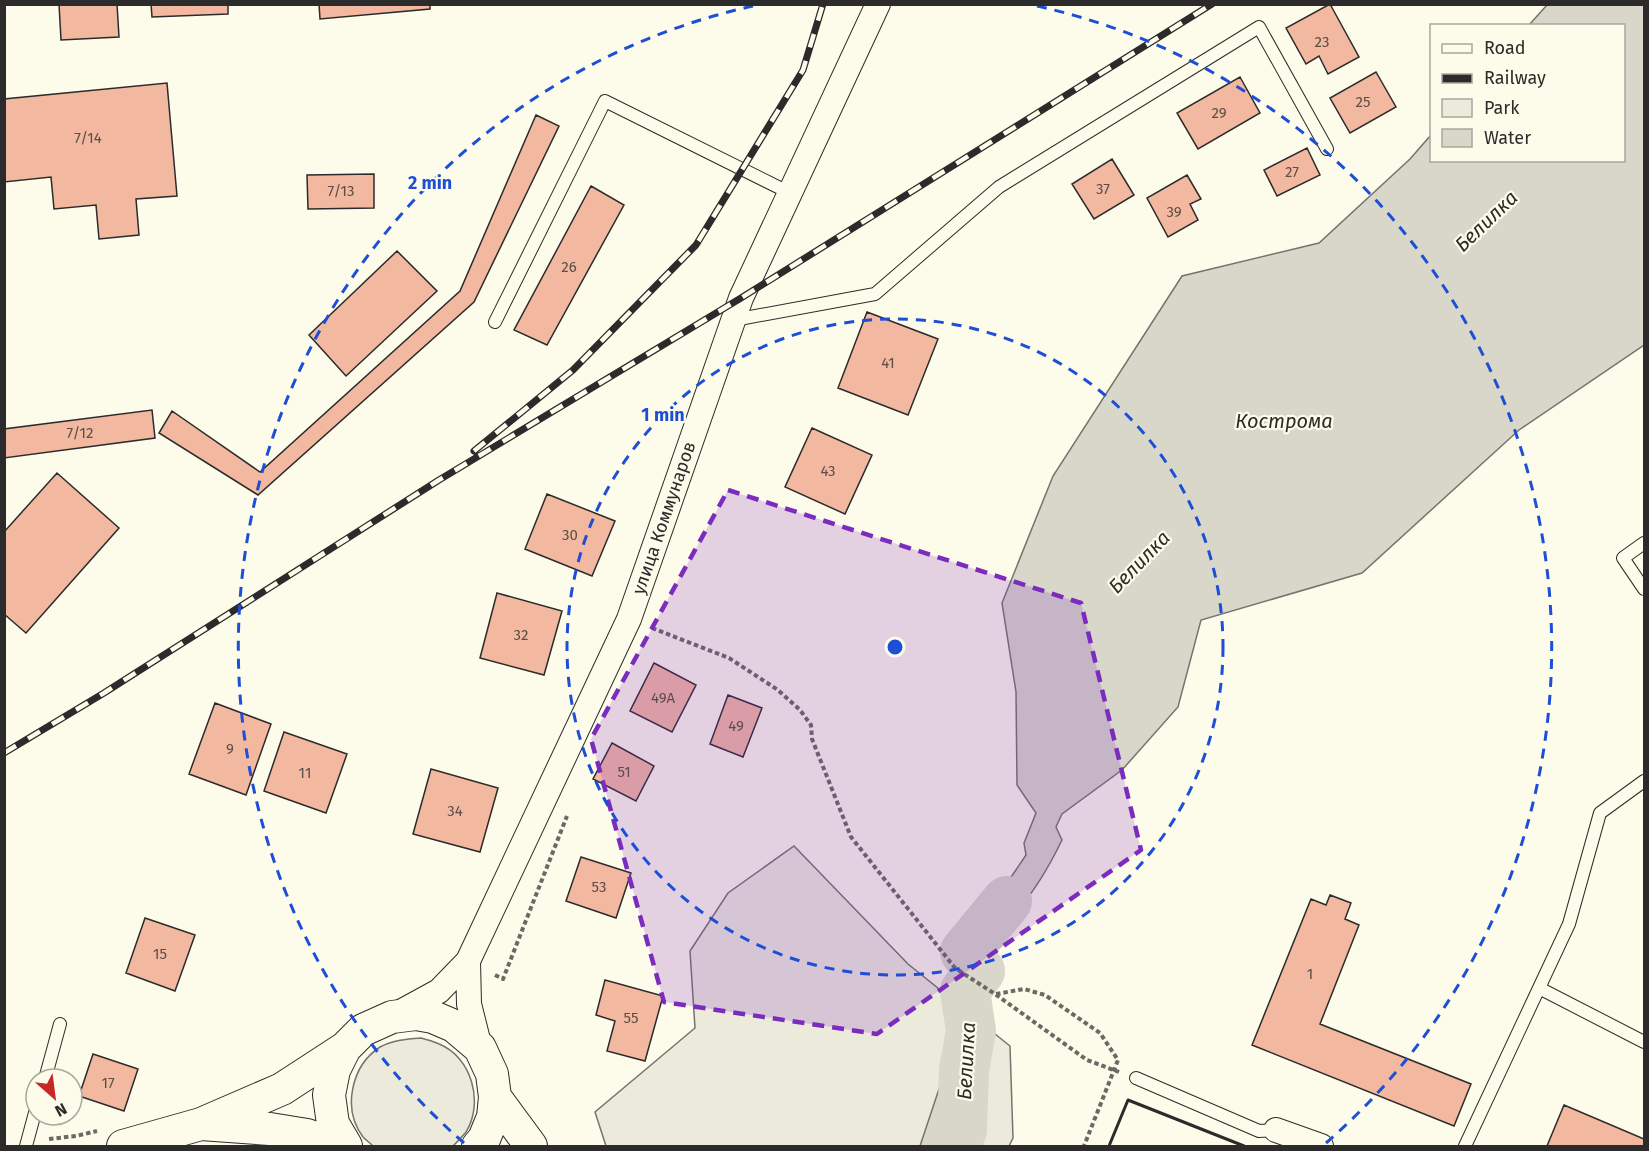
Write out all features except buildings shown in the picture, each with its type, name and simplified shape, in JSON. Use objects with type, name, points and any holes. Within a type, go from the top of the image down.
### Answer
[{"type":"street","name":"улица Коммунаров","points":[[468,961],[629,619],[741,298],[878,4]]},
{"type":"street","points":[[201,1124],[282,1089],[345,1048],[363,1030],[439,991],[468,961]]},
{"type":"street","points":[[468,961],[469,1004],[480,1048],[492,1074],[495,1096],[493,1117],[484,1139],[478,1146]]},
{"type":"street","points":[[392,1017],[416,1014],[433,1017],[454,1026],[480,1048]]},
{"type":"street","points":[[345,1048],[334,1070],[329,1095],[333,1124],[346,1146]]},
{"type":"street","points":[[495,1096],[531,1146]]},
{"type":"street","points":[[115,1138],[201,1124],[270,1129],[307,1135],[338,1146]]},
{"type":"street","points":[[1276,1130],[1321,1146]]},
{"type":"lane","points":[[734,320],[875,294],[999,187],[1259,27],[1327,149]]},
{"type":"lane","points":[[495,322],[605,101],[790,193]]},
{"type":"lane","points":[[1644,543],[1623,558],[1644,589]]},
{"type":"lane","points":[[1465,1146],[1569,924],[1600,813],[1644,781]]},
{"type":"lane","points":[[1539,988],[1644,1042]]},
{"type":"lane","points":[[48,1067],[60,1024]]},
{"type":"lane","points":[[1136,1078],[1259,1131],[1276,1130]]},
{"type":"lane","points":[[26,1144],[31,1127]]},
{"type":"path","points":[[629,619],[729,658],[778,690],[800,710],[810,725],[812,739],[851,837],[955,968],[1087,1060],[1108,1068]]},
{"type":"path","points":[[468,961],[503,979]]},
{"type":"path","points":[[994,994],[1024,989],[1045,995],[1100,1033],[1118,1060],[1084,1146]]},
{"type":"path","points":[[26,1144],[76,1136],[115,1138]]},
{"type":"highlighted area","points":[[728,490],[1081,603],[1141,850],[877,1034],[664,1002],[591,739]]},
{"type":"green space","points":[[794,846],[908,964],[1010,1046],[1013,1138],[1009,1146],[606,1146],[595,1112],[695,1028],[690,951],[728,893]]},
{"type":"green space","points":[[421,1038],[450,1050],[467,1070],[472,1082],[474,1108],[466,1132],[453,1146],[373,1146],[363,1137],[353,1114],[352,1101],[356,1076],[370,1055],[380,1047],[395,1041]]},
{"type":"water","name":"Кострома","points":[[1547,5],[1644,5],[1644,345],[1519,430],[1362,573],[1201,620],[1178,707],[1122,770],[1062,814],[1056,827],[1062,840],[1031,894],[1007,922],[965,952],[964,930],[987,902],[1003,889],[1026,855],[1024,843],[1036,813],[1017,785],[1016,692],[1002,603],[1053,476],[1182,276],[1319,243],[1410,159],[1430,136],[1430,162],[1625,162],[1625,24],[1530,24]]},
{"type":"water","points":[[971,1031],[984,1087],[985,1112],[972,1146],[920,1146],[943,1077]]},
{"type":"waterway","name":"Белилка","points":[[956,1146],[962,1130],[964,1070],[971,1031],[965,991],[980,971],[965,952],[1007,901]]},
{"type":"railway","points":[[474,451],[573,370],[696,245],[803,70],[823,4]]},
{"type":"railway","points":[[4,753],[104,693],[439,480],[741,298],[1212,4]]},
{"type":"wall","points":[[1109,1146],[1128,1100],[1244,1146]]}]
